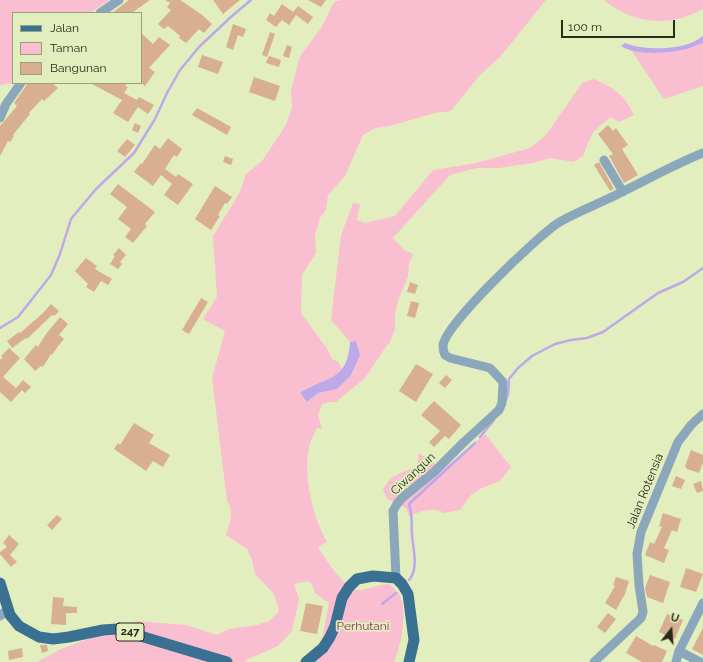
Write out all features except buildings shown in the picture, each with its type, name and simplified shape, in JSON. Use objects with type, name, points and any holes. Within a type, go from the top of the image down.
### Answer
[{"type":"main road","points":[[306,662],[323,648],[330,637],[335,626],[342,598],[349,587],[357,579],[373,576],[396,578],[406,588],[410,601],[414,640],[409,662]]},
{"type":"main road","name":"247","points":[[0,583],[4,613],[10,616],[19,626],[39,637],[54,639],[103,630],[117,629],[227,662]]},
{"type":"street","points":[[101,12],[119,0]]},
{"type":"street","points":[[0,118],[6,104],[20,84]]},
{"type":"street","points":[[604,160],[623,192],[660,172],[703,152]]},
{"type":"street","name":"Ciwangun","points":[[396,578],[393,516],[395,508],[402,498],[434,472],[499,410],[502,403],[502,382],[490,368],[450,358],[445,355],[443,346],[444,341],[458,320],[512,263],[558,223],[623,192]]},
{"type":"street","name":"Jalan Rotensia","points":[[594,662],[641,618],[643,612],[639,585],[637,554],[641,532],[678,442],[691,425],[703,414]]},
{"type":"street","points":[[676,662],[679,651],[702,608]]},
{"type":"street","points":[[679,651],[700,662]]},
{"type":"green space","points":[[0,0],[110,0],[92,12],[12,12],[12,83],[0,85]]},
{"type":"green space","name":"Perhutani","points":[[342,0],[546,0],[500,57],[480,75],[451,111],[435,113],[390,126],[375,128],[363,135],[345,176],[328,195],[326,210],[320,218],[315,235],[316,253],[302,275],[301,313],[328,350],[332,359],[338,362],[342,369],[336,376],[311,386],[300,393],[307,402],[317,393],[337,389],[356,341],[350,342],[331,320],[341,235],[353,203],[360,204],[357,220],[365,223],[395,216],[433,170],[476,163],[530,148],[546,135],[582,83],[594,79],[618,92],[627,102],[634,115],[619,122],[611,117],[594,131],[583,156],[574,162],[550,158],[533,163],[499,168],[477,168],[450,175],[393,238],[404,250],[413,254],[409,264],[408,277],[399,298],[395,313],[395,329],[389,344],[365,378],[336,402],[322,404],[318,415],[322,429],[317,428],[310,443],[307,459],[307,471],[310,496],[317,521],[327,542],[318,547],[330,566],[348,586],[354,589],[360,590],[390,584],[400,596],[403,611],[403,629],[394,662],[300,662],[322,640],[329,603],[315,593],[312,584],[307,581],[294,584],[299,599],[292,631],[278,646],[246,660],[245,662],[37,662],[61,649],[137,621],[186,625],[217,635],[229,629],[257,625],[269,621],[279,611],[274,594],[255,574],[252,560],[247,549],[226,535],[231,518],[231,509],[227,501],[212,378],[225,331],[203,319],[217,297],[213,236],[240,192],[246,174],[262,161],[286,125],[292,107],[291,90],[300,56],[321,28],[334,2]]},
{"type":"green space","points":[[604,0],[703,0],[703,9],[678,19],[652,21],[640,19],[627,14]]},
{"type":"green space","points":[[703,43],[703,86],[664,99],[631,50],[641,52],[667,52],[684,49]]},
{"type":"green space","points":[[485,434],[511,467],[500,481],[480,489],[471,495],[460,510],[444,513],[436,510],[422,511],[409,516],[406,508],[387,499],[383,490],[386,484],[393,477],[417,466],[419,453],[443,469]]},
{"type":"shaded area","points":[[703,36],[703,43],[685,49],[668,52],[651,53],[635,51],[621,46],[625,43],[633,46],[654,48],[676,47],[686,45]]},
{"type":"shaded area","points":[[356,341],[360,355],[351,375],[337,389],[318,393],[307,402],[300,393],[327,380],[340,371],[345,365],[350,342]]},
{"type":"waterway","points":[[0,328],[18,317],[51,275],[60,254],[71,219],[96,189],[134,153],[155,119],[180,70],[199,47],[251,0]]},
{"type":"waterway","points":[[505,402],[508,394],[509,379],[518,368],[532,356],[555,344],[587,338],[603,332],[658,293],[683,282],[703,268]]},
{"type":"waterway","points":[[480,437],[494,420]]},
{"type":"waterway","points":[[409,580],[415,564],[409,504],[475,443]]},
{"type":"waterway","points":[[382,604],[396,593]]}]
